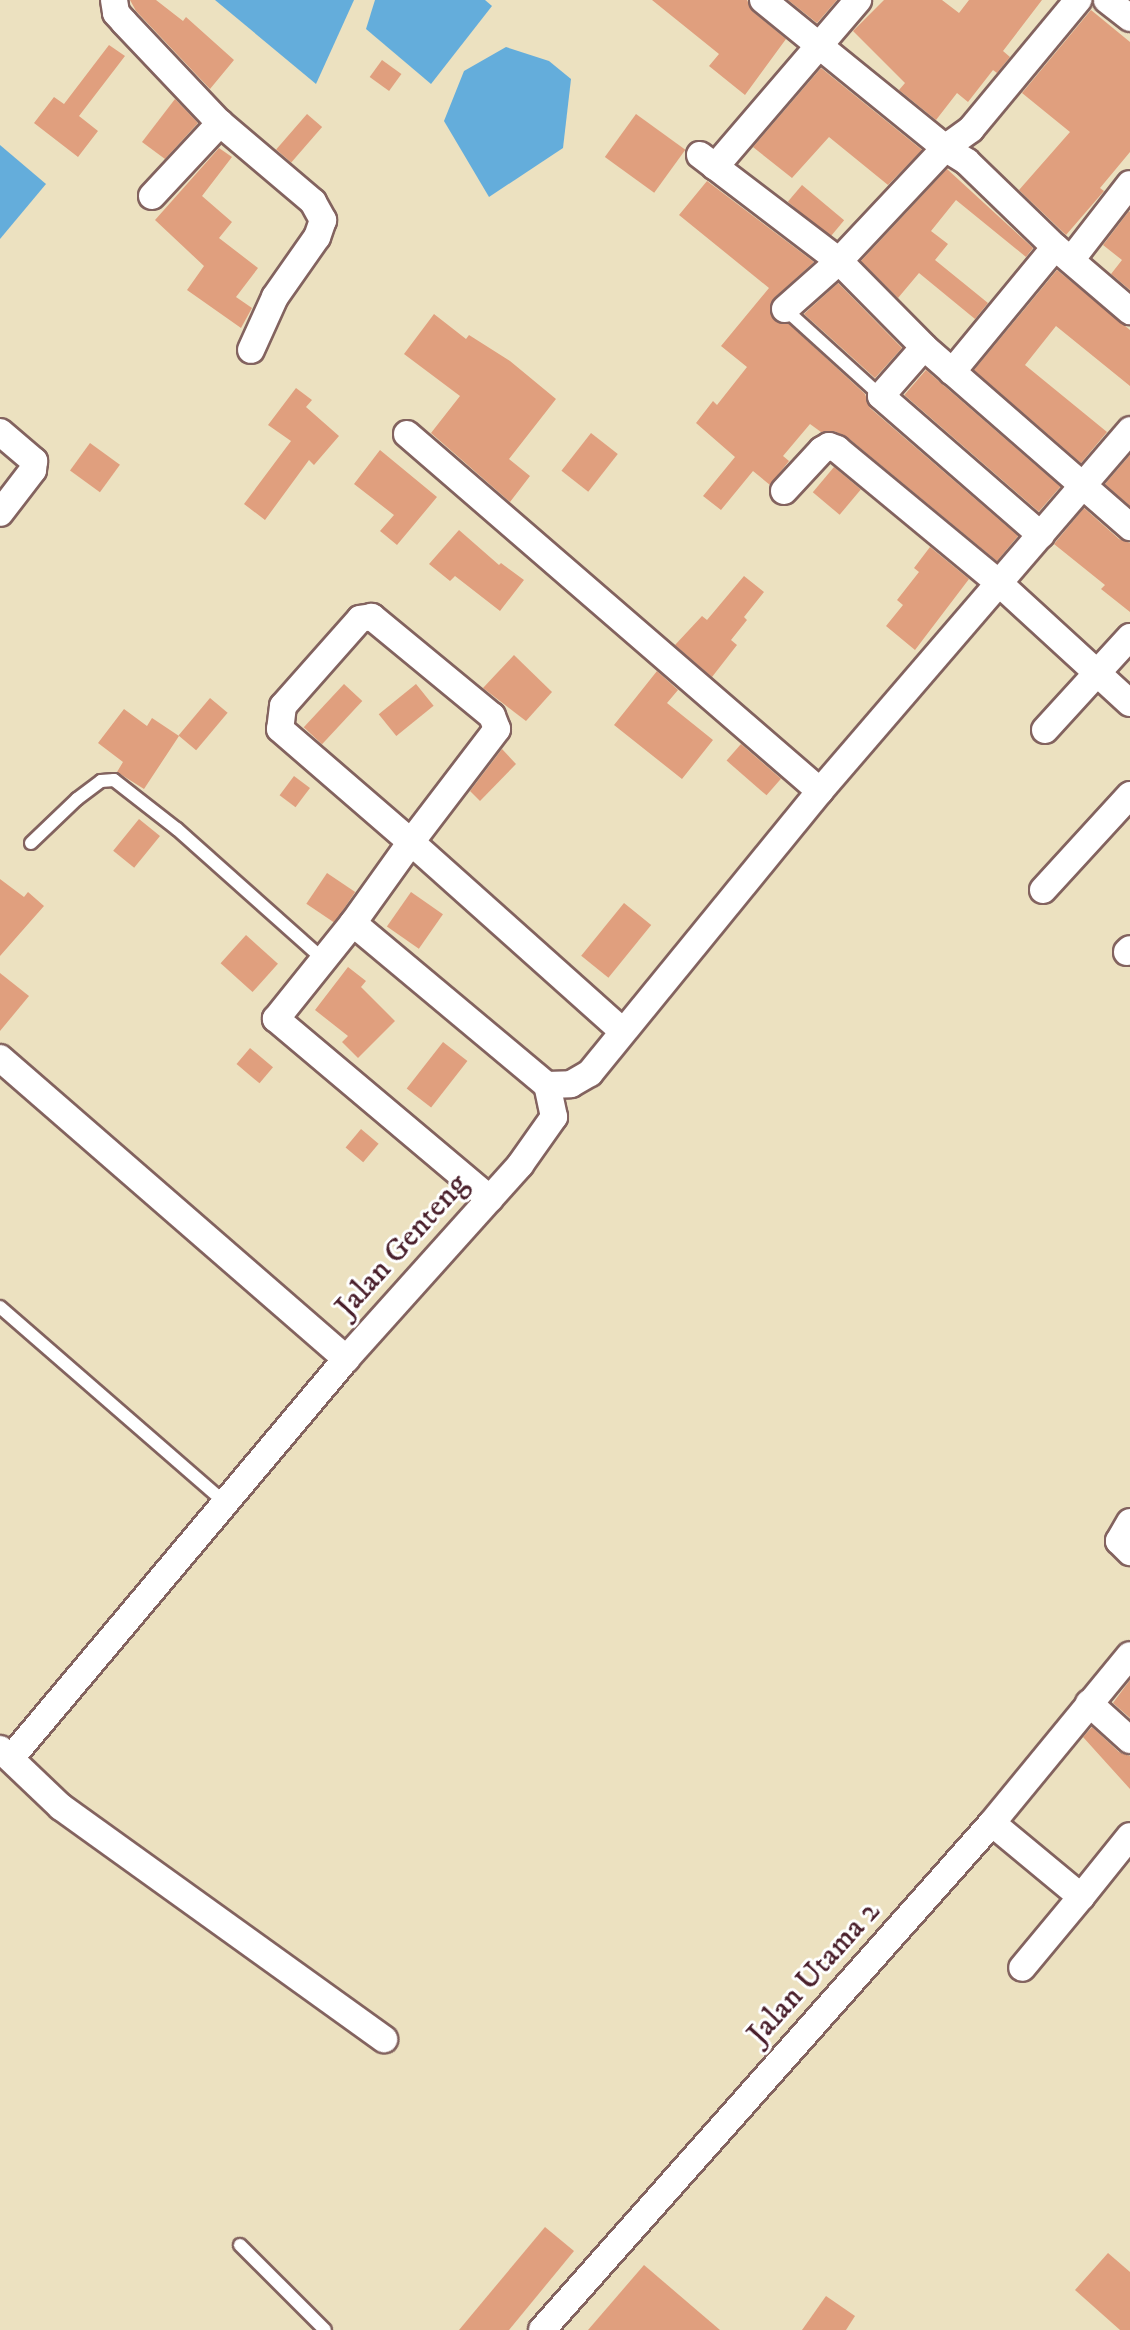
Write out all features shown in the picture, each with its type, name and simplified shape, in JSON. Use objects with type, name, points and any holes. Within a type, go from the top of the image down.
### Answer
[{"type":"street","points":[[114,0],[116,13],[124,22],[220,123],[313,202],[323,220],[317,237],[275,297],[251,350]]},
{"type":"street","points":[[763,0],[945,148],[967,162],[1063,254],[1130,311]]},
{"type":"street","points":[[858,0],[707,161],[839,261],[924,347],[1130,527]]},
{"type":"street","points":[[785,309],[839,261],[945,148],[971,129],[1078,0]]},
{"type":"street","points":[[1107,0],[1130,18]]},
{"type":"street","points":[[152,196],[220,123]]},
{"type":"street","points":[[952,372],[1130,184]]},
{"type":"street","points":[[924,347],[881,396],[1041,535]]},
{"type":"street","points":[[353,923],[547,1085],[558,1087],[582,1079],[602,1059],[621,1030],[820,791],[1130,430]]},
{"type":"street","points":[[0,432],[34,461],[33,470],[0,513]]},
{"type":"street","points":[[407,434],[820,791]]},
{"type":"street","points":[[784,491],[822,450],[829,446],[837,449],[1000,584],[1130,703]]},
{"type":"street","points":[[490,1199],[276,1017],[353,923],[411,842],[475,762],[497,729],[497,723],[372,617],[365,616],[336,643],[283,706],[280,729],[411,842],[621,1030]]},
{"type":"street","points":[[1045,730],[1130,637]]},
{"type":"street","points":[[1043,890],[1130,795]]},
{"type":"street","points":[[0,1058],[346,1359]]},
{"type":"street","name":"Jalan Genteng","points":[[5,1754],[346,1359],[490,1199],[550,1126],[554,1106],[547,1085]]},
{"type":"street","points":[[1130,1522],[1119,1541],[1130,1552]]},
{"type":"street","name":"Jalan Utama 2","points":[[542,2330],[992,1823],[1130,1655]]},
{"type":"street","points":[[1089,1703],[1130,1740]]},
{"type":"street","points":[[5,1754],[61,1807],[384,2039]]},
{"type":"street","points":[[992,1823],[1081,1897]]},
{"type":"street","points":[[1022,1968],[1130,1836]]},
{"type":"lane","points":[[785,309],[881,396]]},
{"type":"lane","points":[[31,843],[89,790],[107,778],[114,780],[177,829],[323,959]]},
{"type":"lane","points":[[0,1307],[224,1502]]},
{"type":"lane","points":[[240,2245],[325,2330]]},
{"type":"water","points":[[215,0],[354,0],[316,84]]},
{"type":"water","points":[[375,0],[485,0],[492,6],[431,84],[366,29]]},
{"type":"water","points":[[506,47],[549,61],[571,79],[563,148],[489,197],[444,121],[464,71]]},
{"type":"water","points":[[0,145],[46,184],[0,239]]},
{"type":"building","points":[[130,0],[156,0],[183,21],[186,17],[234,60],[210,89],[136,11]]},
{"type":"building","points":[[652,0],[747,0],[753,12],[786,39],[745,95],[709,66],[719,54]]},
{"type":"building","points":[[788,0],[837,0],[817,23]]},
{"type":"building","points":[[884,0],[942,0],[959,13],[969,0],[1042,0],[1003,51],[1010,57],[997,73],[993,70],[968,102],[957,93],[936,120],[899,90],[905,83],[853,31]]},
{"type":"building","points":[[1091,10],[1130,42],[1130,152],[1100,188],[1104,191],[1066,235],[1019,190],[1070,132],[1022,93]]},
{"type":"building","points":[[109,45],[125,56],[79,116],[98,131],[78,157],[34,123],[54,97],[64,104]]},
{"type":"building","points":[[382,60],[401,74],[389,91],[370,77]]},
{"type":"building","points":[[821,68],[922,150],[888,185],[829,137],[792,178],[753,147]]},
{"type":"building","points":[[175,99],[198,123],[165,159],[142,142]]},
{"type":"building","points":[[307,114],[322,127],[291,163],[276,149]]},
{"type":"building","points":[[636,114],[685,150],[654,193],[605,157]]},
{"type":"building","points":[[219,148],[232,157],[202,196],[232,222],[219,238],[258,268],[236,297],[252,308],[241,328],[187,290],[204,266],[155,220]]},
{"type":"building","points":[[947,169],[1033,248],[1026,257],[956,200],[931,231],[948,244],[935,260],[988,303],[975,319],[919,273],[898,298],[861,261]]},
{"type":"building","points":[[707,181],[814,262],[774,298],[770,305],[773,319],[789,324],[865,394],[870,408],[1018,536],[997,561],[847,437],[834,431],[821,432],[810,424],[783,456],[789,461],[770,485],[753,471],[721,510],[703,496],[735,457],[696,423],[713,401],[717,405],[747,367],[721,346],[769,288],[679,215]]},
{"type":"building","points":[[802,185],[844,220],[830,237],[788,202]]},
{"type":"building","points":[[1129,211],[1130,290],[1111,274],[1122,260],[1103,245]]},
{"type":"building","points":[[1057,270],[1130,330],[1130,386],[1056,326],[1025,365],[1107,432],[1081,463],[974,370]]},
{"type":"building","points":[[838,283],[902,348],[875,378],[804,314]]},
{"type":"building","points":[[434,314],[466,339],[469,335],[510,361],[556,399],[509,459],[530,476],[510,502],[431,433],[460,396],[404,354]]},
{"type":"building","points":[[926,370],[1060,487],[1039,512],[904,395]]},
{"type":"building","points":[[296,388],[312,400],[306,407],[339,436],[314,465],[309,460],[265,520],[244,504],[291,441],[268,425]]},
{"type":"building","points":[[591,433],[618,454],[588,492],[561,471]]},
{"type":"building","points":[[90,443],[120,465],[100,492],[70,471]]},
{"type":"building","points":[[380,450],[437,497],[397,545],[380,531],[394,515],[354,484]]},
{"type":"building","points":[[1130,455],[1130,506],[1105,484]]},
{"type":"building","points":[[834,467],[861,489],[840,515],[813,492]]},
{"type":"building","points":[[1084,508],[1119,539],[1130,543],[1130,612],[1101,589],[1105,585],[1054,544]]},
{"type":"building","points":[[459,530],[499,565],[501,563],[524,580],[500,611],[455,576],[450,581],[429,564]]},
{"type":"building","points":[[930,547],[969,579],[915,650],[886,626],[903,605],[897,600],[919,572],[914,568]]},
{"type":"building","points":[[744,576],[764,592],[731,640],[737,645],[712,677],[675,645],[702,616],[707,620]]},
{"type":"building","points":[[514,655],[552,692],[526,721],[483,688]]},
{"type":"building","points":[[657,671],[678,690],[667,703],[713,740],[682,779],[614,725]]},
{"type":"building","points":[[344,684],[362,701],[322,744],[304,727]]},
{"type":"building","points":[[416,684],[434,706],[396,736],[379,714]]},
{"type":"building","points":[[210,698],[228,713],[196,750],[179,736]]},
{"type":"building","points":[[124,709],[147,726],[152,718],[179,736],[144,789],[117,772],[123,762],[98,743]]},
{"type":"building","points":[[741,744],[781,779],[767,795],[727,761]]},
{"type":"building","points":[[502,749],[516,764],[480,801],[470,791]]},
{"type":"building","points":[[294,776],[310,788],[296,807],[280,795]]},
{"type":"building","points":[[139,819],[160,836],[134,868],[113,851]]},
{"type":"building","points":[[327,873],[355,892],[334,923],[306,904]]},
{"type":"building","points":[[0,879],[24,897],[28,892],[44,906],[0,956]]},
{"type":"building","points":[[411,892],[443,914],[419,949],[387,926]]},
{"type":"building","points":[[624,903],[651,925],[608,978],[581,956]]},
{"type":"building","points":[[246,935],[278,964],[253,992],[221,963]]},
{"type":"building","points":[[348,967],[366,981],[361,987],[395,1021],[358,1058],[342,1042],[348,1036],[315,1010]]},
{"type":"building","points":[[0,973],[29,996],[0,1031]]},
{"type":"building","points":[[443,1042],[467,1061],[431,1108],[407,1088]]},
{"type":"building","points":[[250,1048],[273,1067],[259,1083],[237,1064]]},
{"type":"building","points":[[361,1129],[379,1144],[363,1162],[346,1147]]},
{"type":"building","points":[[1130,1680],[1130,1718],[1113,1703]]},
{"type":"building","points":[[1092,1727],[1119,1752],[1130,1756],[1130,1789],[1083,1737]]},
{"type":"building","points":[[545,2227],[574,2251],[509,2330],[459,2330]]},
{"type":"building","points":[[1108,2253],[1130,2272],[1130,2330],[1120,2330],[1075,2290]]},
{"type":"building","points":[[644,2265],[720,2330],[588,2330]]},
{"type":"building","points":[[826,2296],[855,2316],[846,2330],[802,2330]]}]
